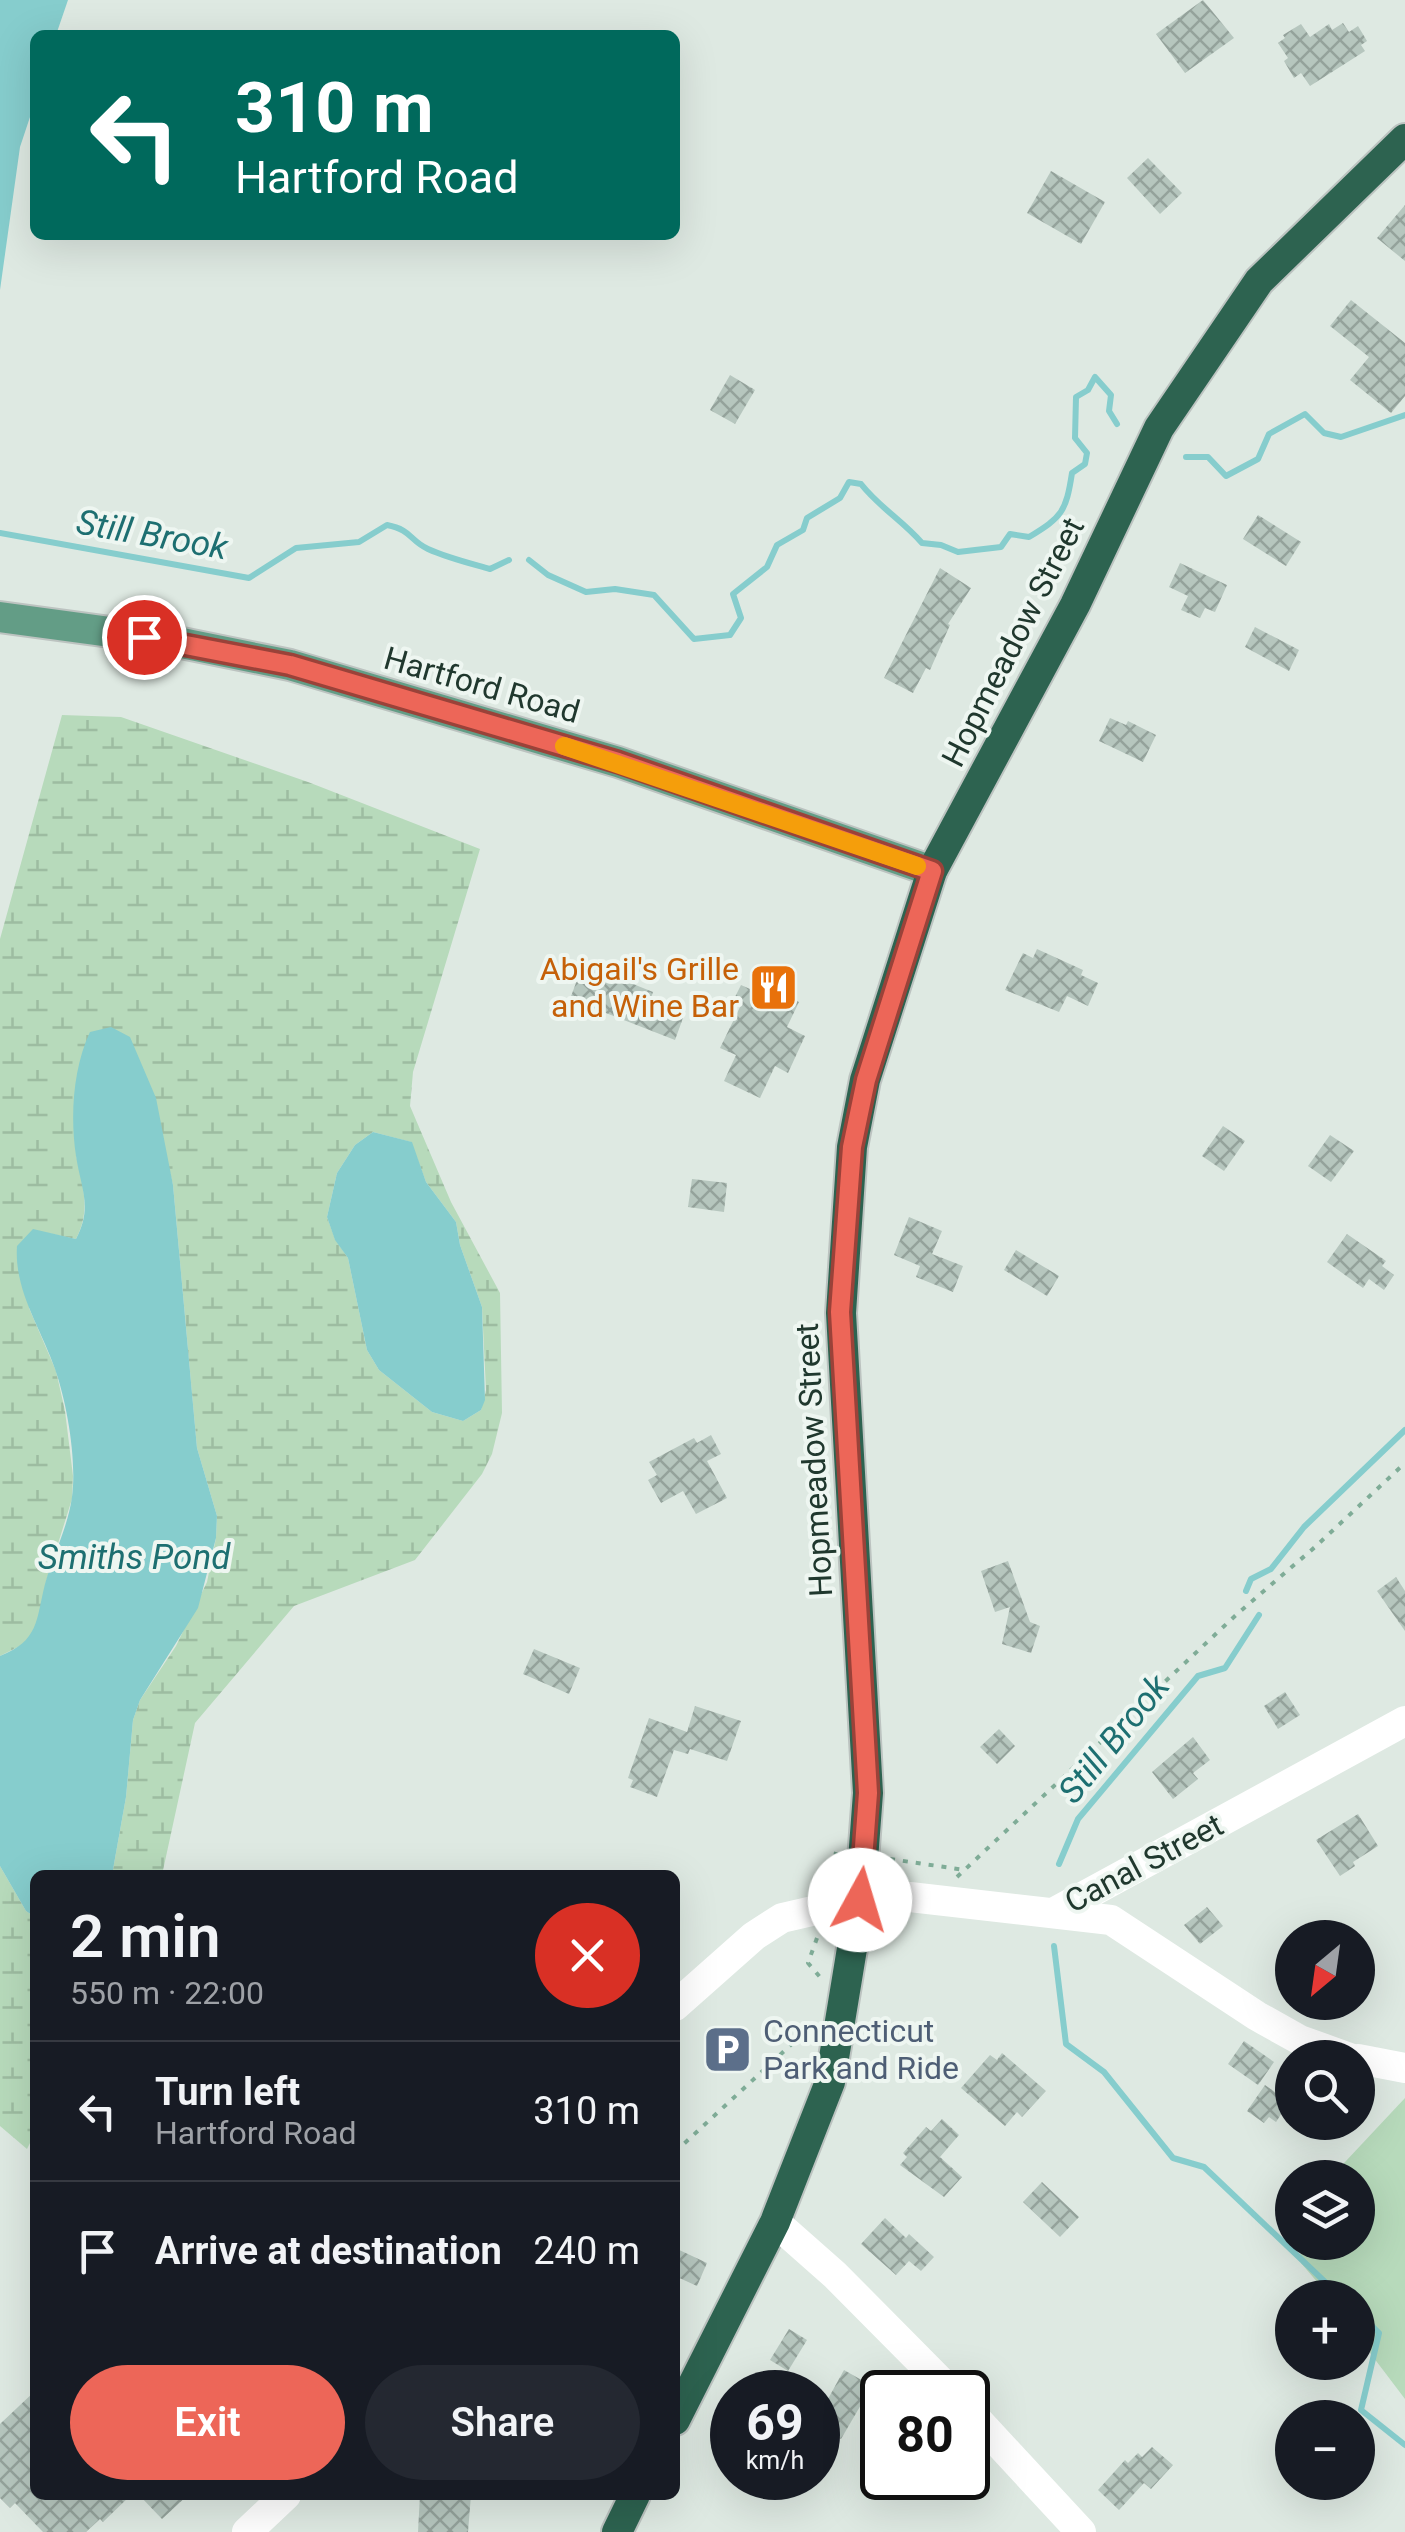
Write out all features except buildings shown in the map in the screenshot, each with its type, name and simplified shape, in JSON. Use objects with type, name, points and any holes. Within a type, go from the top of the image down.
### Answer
[{"type":"highway","name":"Hopmeadow Street","points":[[680,2410],[775,2222],[830,2082],[860,1900],[868,1793],[840,1312],[852,1147],[866,1080],[932,871],[1075,605],[1159,428],[1259,282],[1405,139]]},
{"type":"highway","points":[[617,2532],[633,2500]]},
{"type":"main road","name":"Hartford Road","points":[[0,617],[162,640],[290,665],[618,762],[932,871]]},
{"type":"street","name":"Canal Street","points":[[680,2001],[738,1949],[782,1918],[860,1900],[910,1897],[1055,1912],[1405,1721]]},
{"type":"street","points":[[1055,1912],[1111,1920],[1300,2040]]},
{"type":"street","points":[[1375,2062],[1405,2068]]},
{"type":"street","points":[[775,2222],[835,2275],[929,2370]]},
{"type":"street","points":[[990,2434],[1081,2532]]},
{"type":"street","points":[[246,2532],[281,2500]]},
{"type":"path","points":[[900,1860],[965,1870],[1236,1614],[1315,1548],[1405,1463]]},
{"type":"path","points":[[814,1953],[808,1963],[822,1980]]},
{"type":"path","points":[[680,2147],[808,2029],[816,2008]]},
{"type":"green space","points":[[62,715],[121,717],[308,782],[480,849],[413,1072],[410,1106],[451,1202],[500,1293],[502,1413],[492,1454],[482,1474],[415,1560],[294,1606],[195,1723],[163,1870],[113,1870],[126,1797],[133,1720],[140,1700],[176,1646],[207,1582],[217,1516],[197,1448],[168,1164],[76,1155],[83,1188],[81,1228],[76,1239],[33,1230],[29,1308],[56,1371],[65,1411],[72,1499],[37,1625],[26,1643],[0,1656],[0,939]],"holes":[[[373,1132],[411,1142],[426,1182],[456,1222],[482,1307],[486,1390],[481,1410],[463,1421],[432,1412],[379,1370],[367,1350],[348,1258],[327,1217],[337,1173],[355,1145]]]},
{"type":"green space","points":[[0,1866],[30,1914],[27,2149],[0,2126]]},
{"type":"green space","points":[[1405,2098],[1405,2399],[1375,2359],[1375,2280],[1316,2280],[1301,2263],[1301,2260],[1375,2260],[1375,2160],[1347,2160],[1366,2140],[1375,2140],[1375,2130]]},
{"type":"water","points":[[0,0],[68,0],[58,30],[30,30],[30,117],[20,147],[0,290]]},
{"type":"water","name":"Smiths Pond","points":[[111,1027],[130,1037],[156,1098],[173,1185],[197,1448],[217,1516],[216,1538],[198,1608],[140,1700],[133,1720],[126,1797],[113,1870],[30,1870],[30,1914],[0,1866],[0,1656],[22,1643],[34,1628],[70,1508],[73,1466],[63,1398],[24,1294],[17,1246],[33,1229],[76,1239],[81,1228],[84,1198],[73,1125],[74,1092],[90,1032]]},
{"type":"water","points":[[373,1132],[412,1142],[426,1182],[456,1222],[482,1307],[485,1400],[481,1410],[463,1421],[432,1412],[379,1370],[367,1350],[348,1258],[335,1240],[327,1217],[337,1173],[355,1145]]},
{"type":"waterway","name":"Still Brook","points":[[529,560],[548,575],[586,592],[615,589],[654,595],[694,639],[730,635],[741,618],[733,594],[767,567],[777,545],[803,530],[807,518],[840,498],[849,482],[861,484],[922,543],[958,552],[1001,547],[1010,534],[1029,537],[1061,512],[1072,473],[1085,464],[1087,453],[1075,438],[1076,397],[1088,390],[1095,377],[1111,395],[1109,411],[1117,424]]},
{"type":"waterway","name":"Still Brook","points":[[1186,457],[1208,457],[1226,476],[1258,459],[1269,434],[1305,414],[1324,433],[1341,437],[1405,415]]},
{"type":"waterway","name":"Still Brook","points":[[0,533],[249,578],[296,548],[359,542],[387,525],[428,549],[490,569],[509,560]]},
{"type":"waterway","name":"Still Brook","points":[[1246,1591],[1251,1579],[1271,1569],[1304,1527],[1405,1430]]},
{"type":"waterway","name":"Still Brook","points":[[1059,1864],[1078,1819],[1198,1676],[1225,1668],[1259,1615]]},
{"type":"waterway","name":"Still Brook","points":[[1054,1946],[1066,2044],[1104,2072],[1173,2158],[1204,2167],[1323,2280]]},
{"type":"waterway","name":"Still Brook","points":[[1375,2329],[1379,2333],[1375,2350]]},
{"type":"waterway","name":"Still Brook","points":[[1368,2380],[1361,2410],[1405,2445]]},
{"type":"slow traffic","points":[[564,746],[917,866]]},
{"type":"place","name":"Abigail's Grille and Wine Bar","points":[[774,987]]},
{"type":"place","name":"Connecticut Park and Ride","points":[[728,2049]]},
{"type":"route","points":[[144,637],[290,665],[618,762],[932,871],[866,1080],[852,1147],[840,1312],[868,1793],[860,1900]]}]
